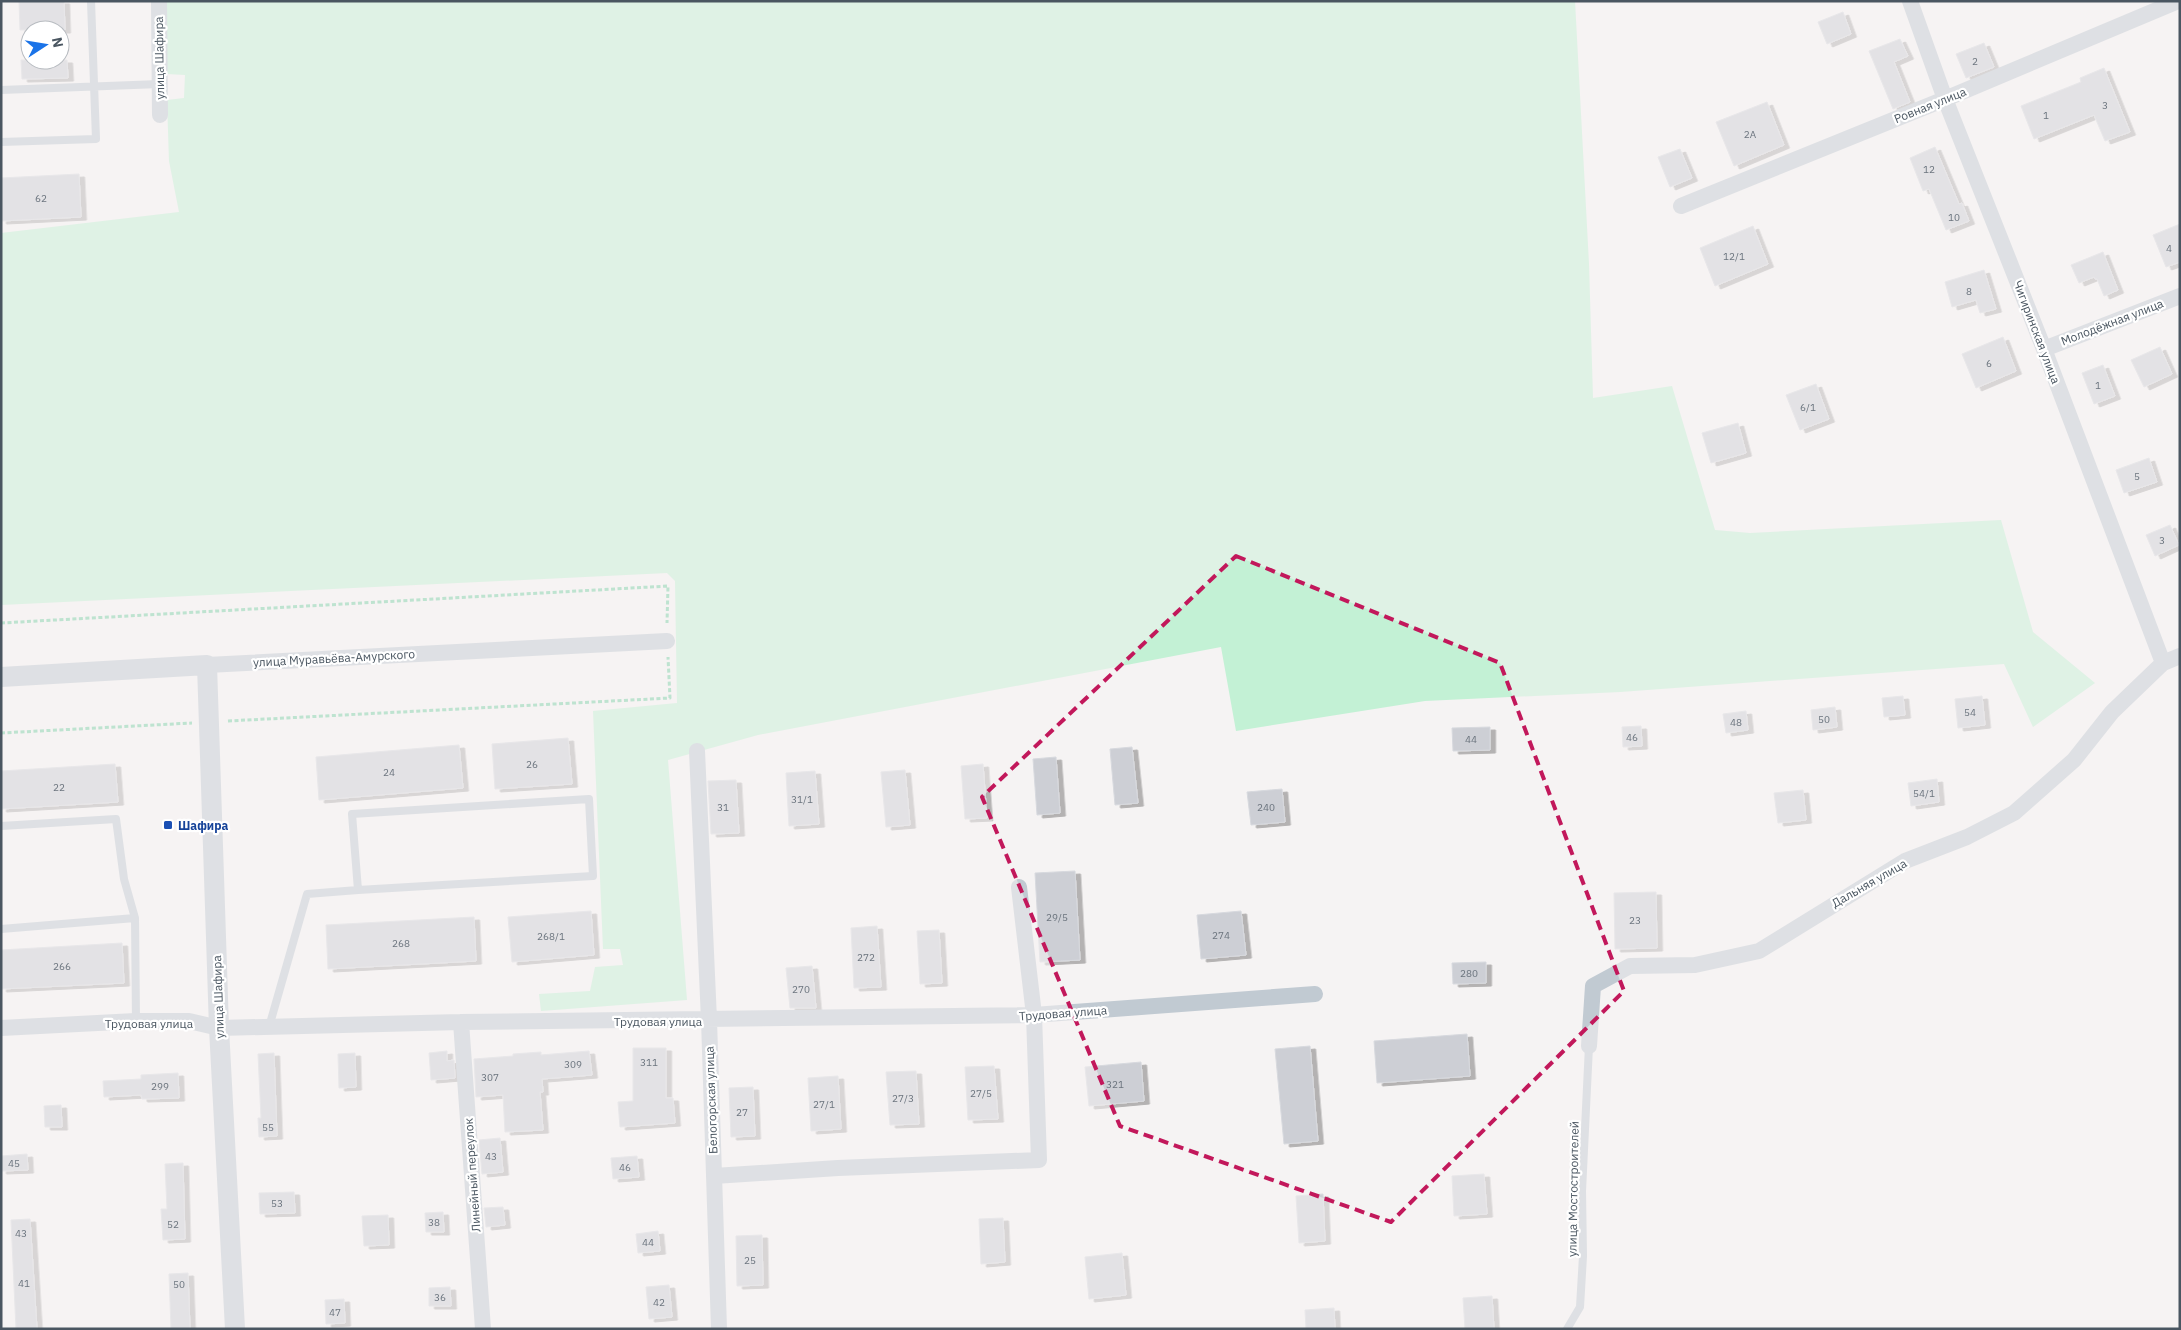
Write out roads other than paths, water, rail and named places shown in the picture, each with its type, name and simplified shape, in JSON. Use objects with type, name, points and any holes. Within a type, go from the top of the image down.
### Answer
[{"type":"street","name":"улица Шафира","points":[[158,1],[160,115]]},
{"type":"street","name":"Чигиринская улица","points":[[1910,1],[1944,99],[2044,349],[2163,662]]},
{"type":"street","name":"Ровная улица","points":[[1681,206],[2178,1]]},
{"type":"street","name":"Молодёжная улица","points":[[2044,349],[2180,296]]},
{"type":"street","name":"улица Муравьёва-Амурского","points":[[1,677],[667,641]]},
{"type":"street","name":"Дальняя улица","points":[[1589,1046],[1593,986],[1630,966],[1695,964],[1759,951],[1905,861],[1967,838],[2014,813],[2074,760],[2112,712],[2163,662],[2180,656]]},
{"type":"street","name":"улица Шафира","points":[[208,665],[219,1028],[235,1329]]},
{"type":"street","name":"Белогорская улица","points":[[697,751],[709,1020],[719,1329]]},
{"type":"street","points":[[714,1176],[838,1168],[1039,1160],[1034,1016],[1019,887]]},
{"type":"street","name":"Трудовая улица","points":[[1,1028],[136,1021],[189,1021],[219,1028],[461,1022],[1034,1016],[1315,994]]},
{"type":"street","name":"Линейный переулок","points":[[461,1022],[483,1329]]},
{"type":"lane","points":[[1,142],[96,139],[91,1]]},
{"type":"lane","points":[[1,90],[160,84]]},
{"type":"lane","points":[[270,1027],[307,894],[593,876],[589,799],[352,814],[358,890]]},
{"type":"lane","points":[[1,826],[116,819],[124,879],[135,918],[136,1021]]},
{"type":"lane","points":[[1,929],[135,918]]},
{"type":"lane","name":"улица Мостостроителей","points":[[1566,1329],[1580,1306],[1583,1256],[1582,1192],[1589,1046]]},
{"type":"place","name":"Шафира","points":[[168,825]]}]
